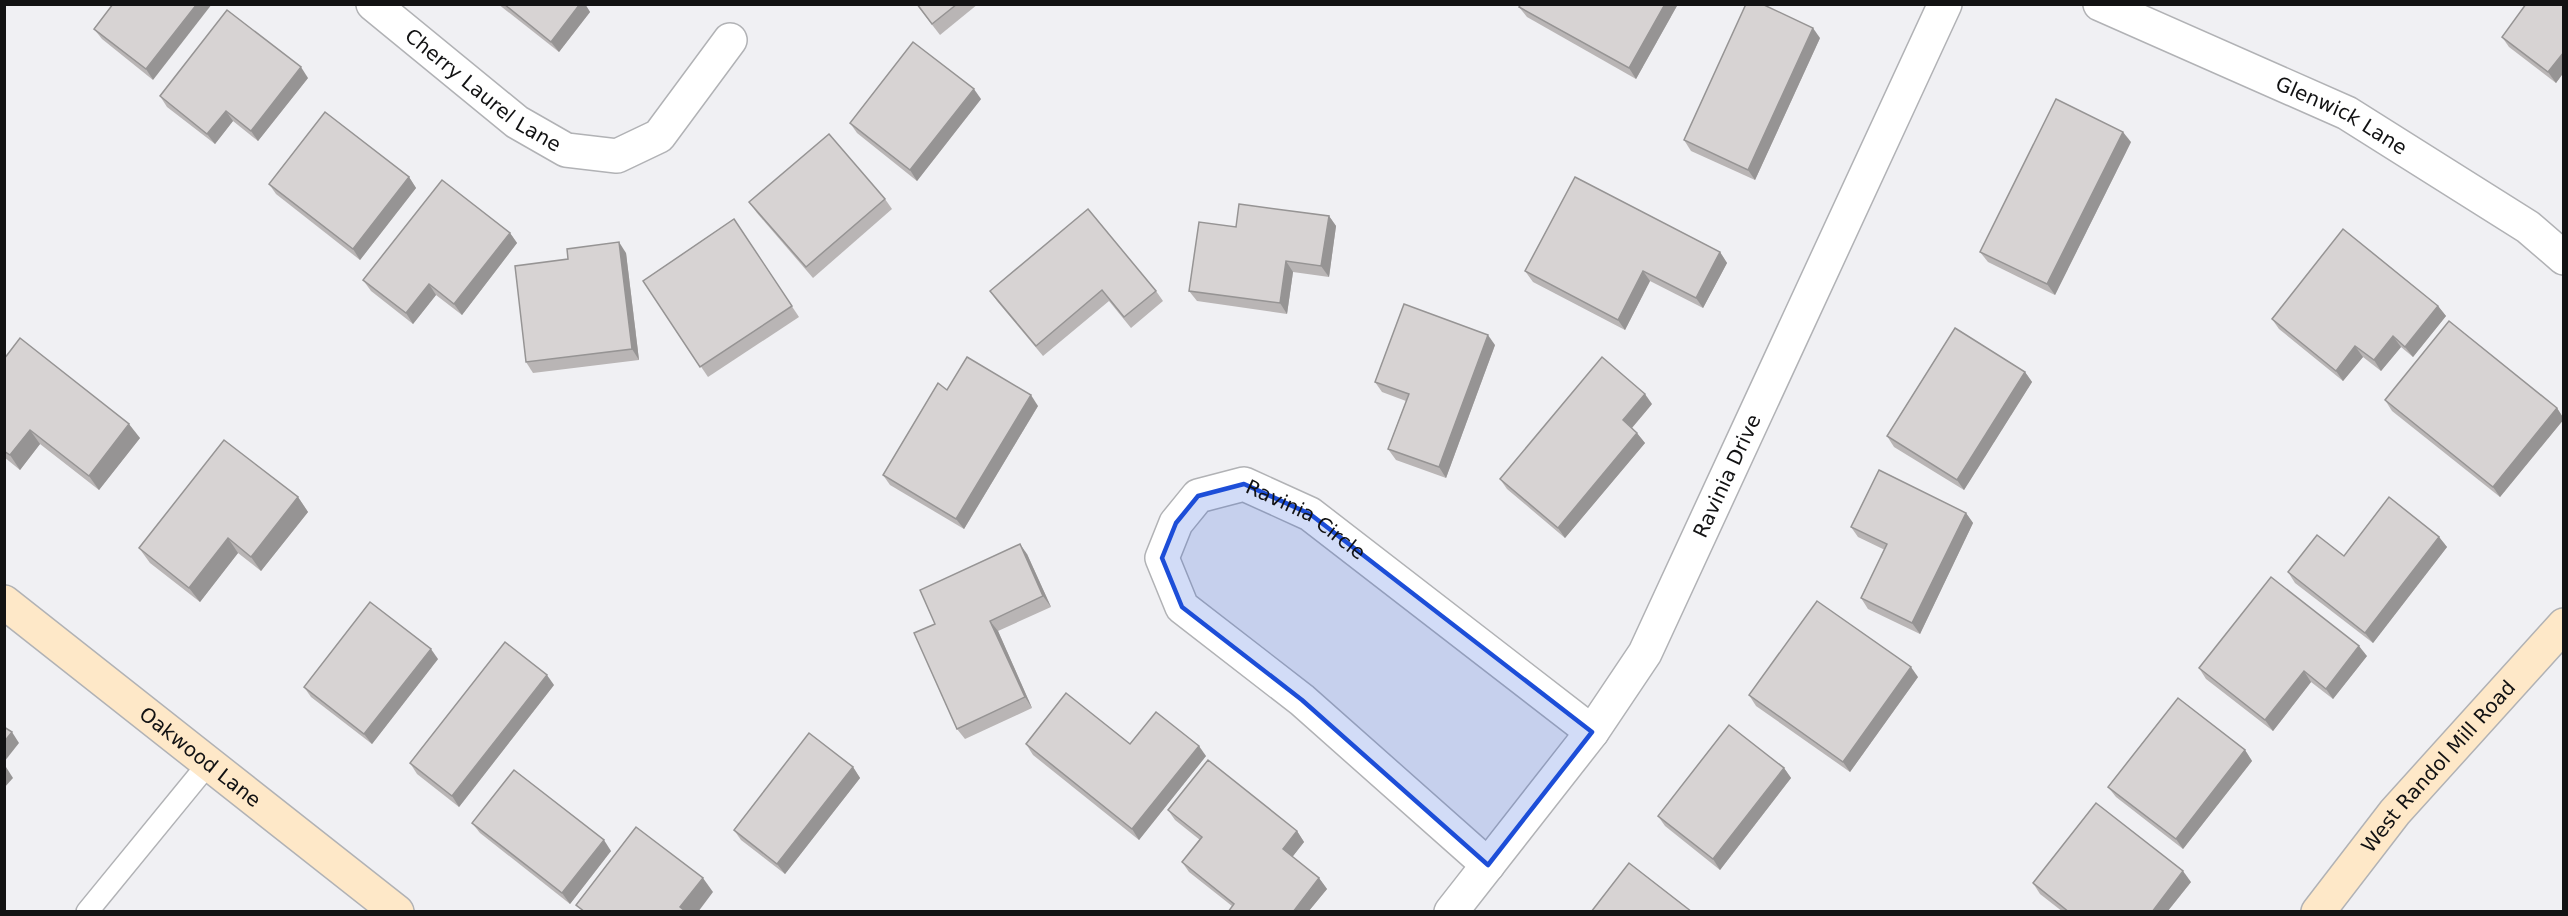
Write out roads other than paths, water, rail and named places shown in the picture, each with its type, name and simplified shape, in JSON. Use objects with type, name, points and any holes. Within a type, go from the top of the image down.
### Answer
[{"type":"street","name":"Cherry Laurel Lane","points":[[373,4],[517,122],[566,150],[617,156],[659,136],[729,40]]},
{"type":"street","name":"Ravinia Drive","points":[[1451,912],[1592,732],[1645,653],[1945,4]]},
{"type":"street","name":"Glenwick Lane","points":[[2100,4],[2347,112],[2528,227],[2564,258]]},
{"type":"street","name":"Ravinia Circle","points":[[1488,865],[1302,700],[1182,607],[1162,558],[1176,523],[1198,496],[1244,484],[1310,514],[1592,732]]},
{"type":"street","name":"Oakwood Lane","points":[[4,602],[397,912]]},
{"type":"street","name":"West Randol Mill Road","points":[[2318,912],[2395,812],[2564,625]]},
{"type":"lane","points":[[87,912],[208,764]]}]
